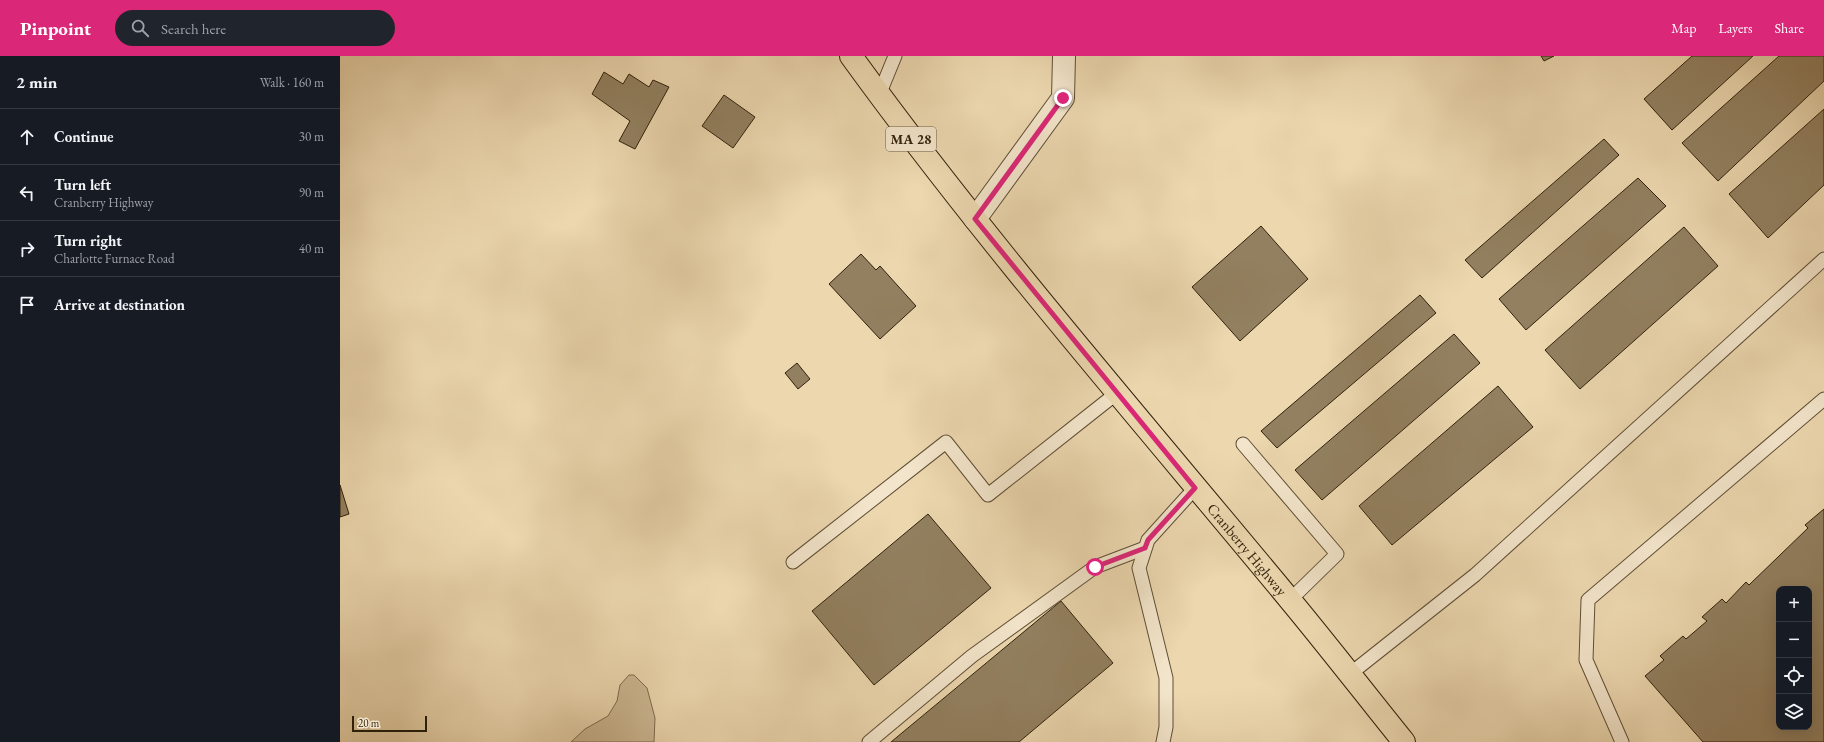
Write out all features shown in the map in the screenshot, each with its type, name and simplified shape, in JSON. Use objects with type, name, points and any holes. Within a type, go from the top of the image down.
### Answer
[{"type":"main road","name":"Cranberry Highway","points":[[851,56],[879,95],[975,219],[1195,488],[1290,600],[1350,674],[1398,740]]},
{"type":"street","points":[[975,219],[1063,98],[1064,56]]},
{"type":"lane","points":[[879,95],[895,56]]},
{"type":"lane","points":[[1350,674],[1475,575],[1824,259]]},
{"type":"lane","points":[[794,562],[946,442],[988,495],[1117,393]]},
{"type":"lane","points":[[1622,742],[1586,660],[1588,600],[1824,399]]},
{"type":"lane","points":[[1243,444],[1337,554],[1290,600]]},
{"type":"lane","points":[[1163,742],[1166,727],[1166,678],[1139,568],[1148,540],[1195,488]]},
{"type":"lane","points":[[869,742],[972,656],[1095,567],[1145,548]]},
{"type":"shaded area","points":[[629,675],[634,675],[647,688],[655,718],[654,742],[571,742],[585,729],[608,716],[617,701],[620,685]]},
{"type":"building","points":[[1541,56],[1554,56],[1544,61]]},
{"type":"building","points":[[1692,56],[1753,56],[1672,130],[1644,99]]},
{"type":"building","points":[[1779,56],[1824,56],[1824,81],[1718,181],[1682,143]]},
{"type":"building","points":[[604,72],[623,84],[629,74],[649,87],[653,80],[669,87],[635,149],[619,141],[630,121],[592,94]]},
{"type":"building","points":[[724,95],[755,117],[733,148],[702,126]]},
{"type":"building","points":[[1824,109],[1824,185],[1768,238],[1729,194]]},
{"type":"building","points":[[1604,139],[1619,155],[1482,278],[1465,260]]},
{"type":"building","points":[[1638,178],[1666,206],[1526,330],[1499,299]]},
{"type":"building","points":[[1261,226],[1308,279],[1240,341],[1192,287]]},
{"type":"building","points":[[1684,227],[1718,266],[1580,389],[1545,350]]},
{"type":"building","points":[[861,254],[876,270],[880,266],[916,306],[880,339],[829,284]]},
{"type":"building","points":[[1420,295],[1436,313],[1277,448],[1261,431]]},
{"type":"building","points":[[1454,334],[1480,363],[1322,500],[1295,470]]},
{"type":"building","points":[[797,363],[810,379],[798,389],[785,373]]},
{"type":"building","points":[[1498,386],[1533,427],[1392,545],[1359,506]]},
{"type":"building","points":[[340,485],[349,514],[340,517]]},
{"type":"building","points":[[1824,509],[1824,742],[1703,742],[1645,676],[1664,660],[1660,656],[1683,636],[1686,639],[1707,621],[1702,617],[1722,599],[1726,603],[1746,582],[1749,585],[1808,528],[1805,525]]},
{"type":"building","points":[[928,514],[991,588],[874,685],[812,611]]},
{"type":"building","points":[[1061,601],[1113,663],[1019,742],[891,742]]},
{"type":"route","points":[[1063,98],[975,219],[1195,488],[1148,540],[1145,548],[1095,567]]}]
